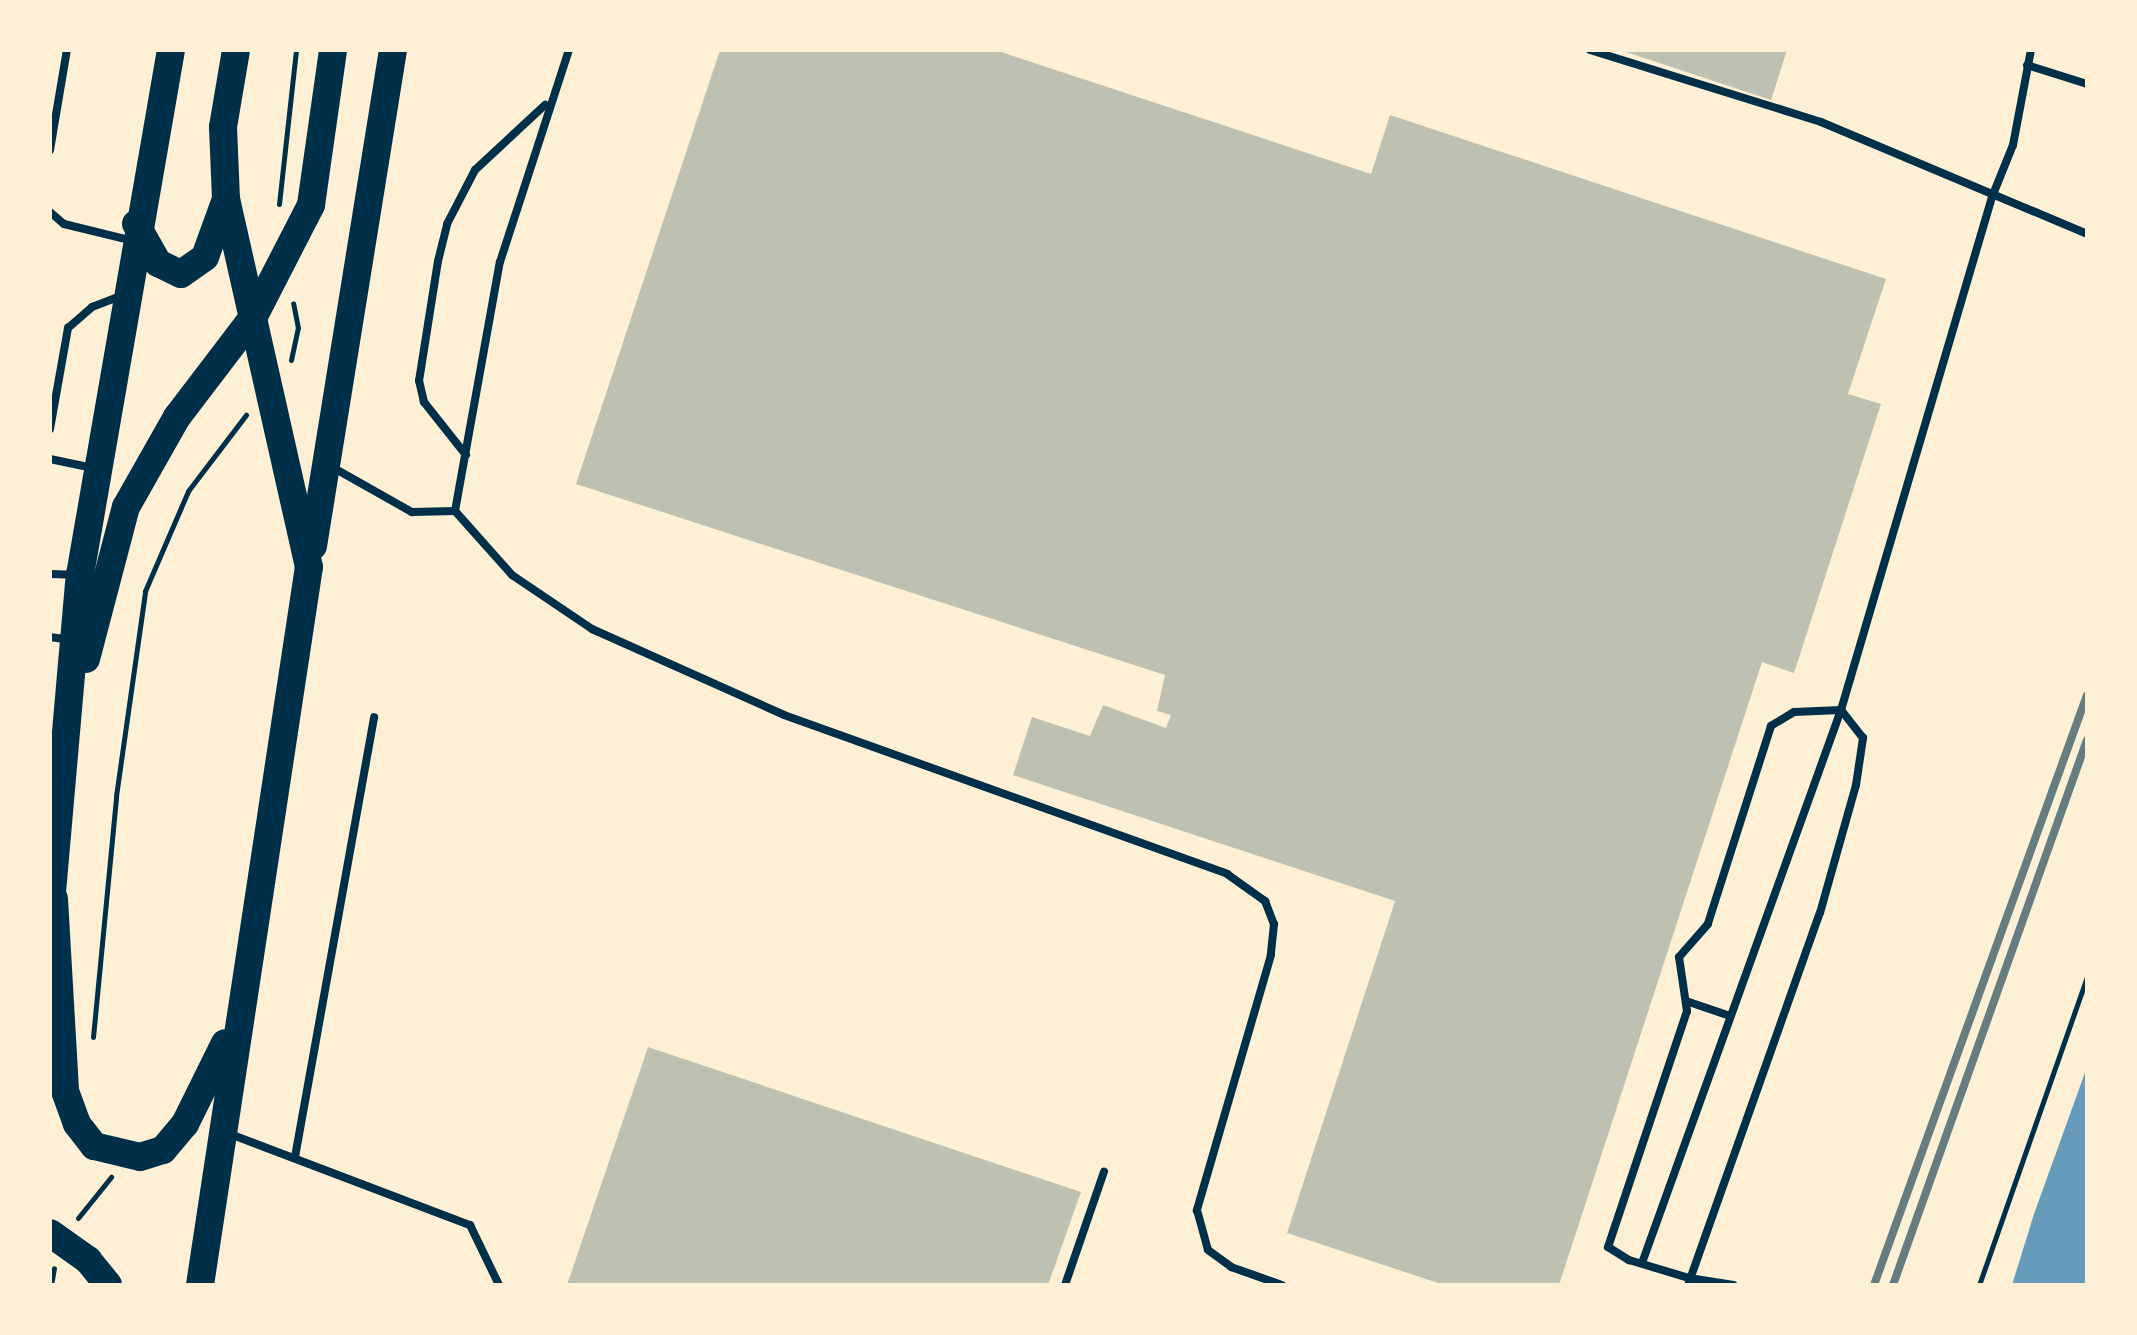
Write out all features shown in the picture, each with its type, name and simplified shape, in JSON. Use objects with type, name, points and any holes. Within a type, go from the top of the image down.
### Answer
[{"type":"highway","points":[[171,50],[134,233],[80,575],[63,639],[52,903],[65,1092],[76,1124],[109,1153],[140,1157],[163,1150],[185,1124],[235,1024]]},
{"type":"highway","points":[[236,50],[223,127],[226,199],[310,567]]},
{"type":"highway","points":[[59,727],[126,507],[176,417],[254,316],[311,205],[333,50]]},
{"type":"highway","points":[[200,1285],[235,1024],[393,50]]},
{"type":"highway","points":[[134,233],[158,263],[181,274],[206,257],[226,199]]},
{"type":"highway","points":[[58,1238],[108,1285]]},
{"type":"lane","points":[[50,150],[67,50]]},
{"type":"lane","points":[[454,511],[500,262],[546,104],[569,50]]},
{"type":"lane","points":[[1590,50],[1821,122],[2087,234]]},
{"type":"lane","points":[[1642,1263],[1841,710],[1992,197],[2013,145],[2031,50]]},
{"type":"lane","points":[[2026,65],[2087,84]]},
{"type":"lane","points":[[466,455],[424,402],[419,382],[447,224],[475,170],[546,104]]},
{"type":"lane","points":[[50,212],[64,224],[134,233]]},
{"type":"lane","points":[[50,430],[68,328],[92,307],[124,294]]},
{"type":"lane","points":[[50,459],[98,469]]},
{"type":"lane","points":[[326,464],[412,512],[454,511],[512,575],[592,629],[784,714],[1227,874],[1266,901],[1274,924],[1271,955],[1197,1210],[1208,1250],[1231,1267],[1282,1285]]},
{"type":"lane","points":[[50,574],[80,575]]},
{"type":"lane","points":[[1733,1285],[1688,1282],[1608,1247],[1686,1001],[1680,958],[1708,924],[1770,726],[1794,712],[1841,710]]},
{"type":"lane","points":[[1688,1282],[1820,913],[1856,785],[1864,738],[1841,710]]},
{"type":"lane","points":[[295,1156],[374,717]]},
{"type":"lane","points":[[1686,1001],[1730,1016]]},
{"type":"lane","points":[[221,1131],[295,1156],[470,1226],[500,1285]]},
{"type":"lane","points":[[1066,1285],[1104,1172]]},
{"type":"path","points":[[278,220],[296,50]]},
{"type":"path","points":[[296,354],[298,328]]},
{"type":"path","points":[[93,1041],[116,796],[146,591],[188,490],[246,414]]},
{"type":"path","points":[[1979,1285],[2087,976]]},
{"type":"path","points":[[51,1285],[58,1238],[112,1180],[109,1153]]},
{"type":"water","points":[[2087,1067],[2087,1285],[2012,1285],[2034,1214]]},
{"type":"building","points":[[720,50],[995,50],[1371,174],[1390,115],[1886,279],[1848,394],[1881,404],[1794,673],[1762,662],[1559,1285],[1444,1285],[1287,1233],[1395,901],[1013,775],[1032,717],[1090,736],[1103,705],[1166,728],[1171,715],[1157,711],[1165,675],[576,484]]},
{"type":"building","points":[[1620,50],[1787,50],[1771,100]]},
{"type":"building","points":[[648,1047],[1081,1192],[1048,1285],[567,1285]]},
{"type":"railway","points":[[1874,1285],[2087,695]]},
{"type":"railway","points":[[1893,1285],[2087,740]]}]
